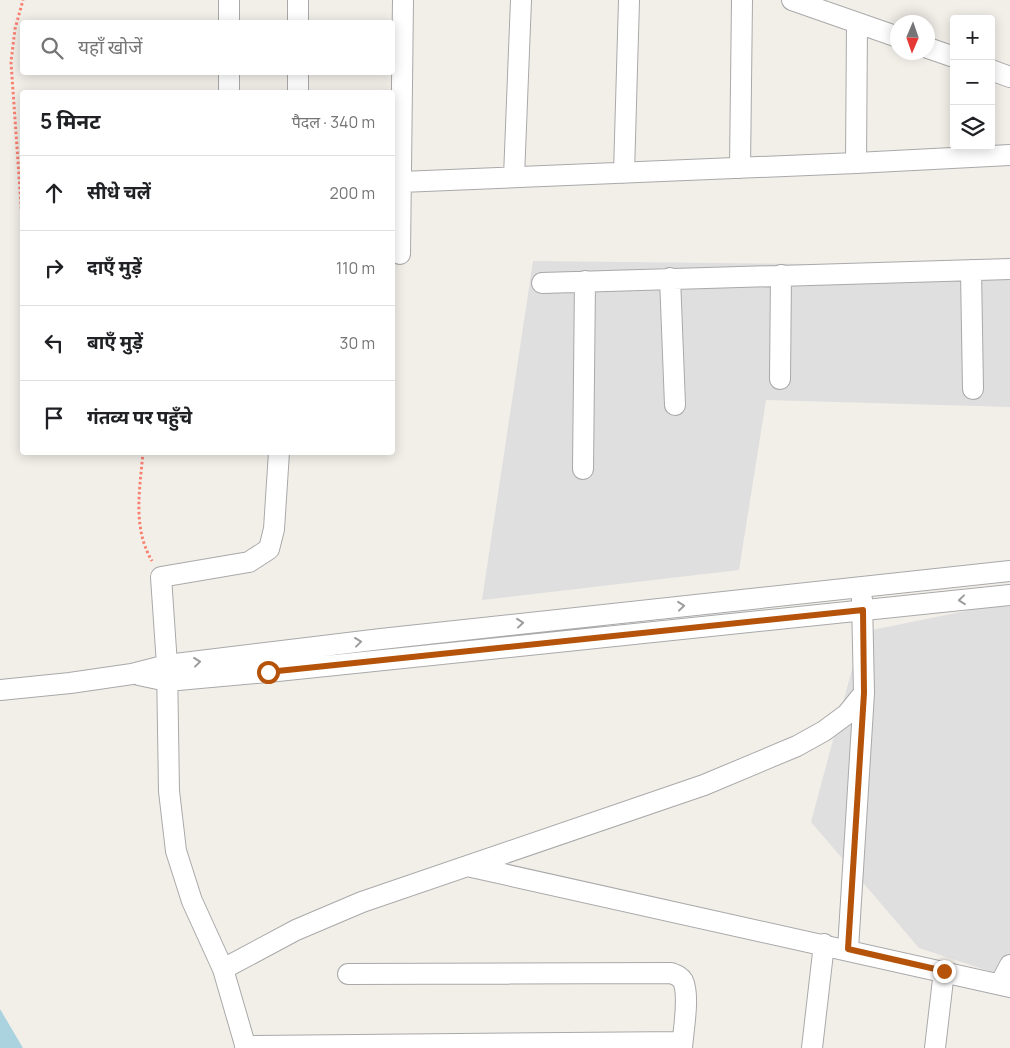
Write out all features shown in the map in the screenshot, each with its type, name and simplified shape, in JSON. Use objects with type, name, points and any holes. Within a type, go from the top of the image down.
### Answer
[{"type":"street","points":[[229,0],[229,20]]},
{"type":"street","points":[[298,0],[298,20]]},
{"type":"street","points":[[400,254],[404,0]]},
{"type":"street","points":[[514,177],[521,0]]},
{"type":"street","points":[[624,173],[629,0]]},
{"type":"street","points":[[740,168],[742,0]]},
{"type":"street","points":[[792,0],[890,34]]},
{"type":"street","points":[[856,163],[857,23]]},
{"type":"street","points":[[935,50],[950,56]]},
{"type":"street","points":[[995,71],[1010,77]]},
{"type":"street","points":[[229,75],[229,90]]},
{"type":"street","points":[[298,75],[298,90]]},
{"type":"street","points":[[401,182],[856,163],[972,151],[1010,155]]},
{"type":"street","points":[[542,282],[1010,269]]},
{"type":"street","points":[[971,270],[973,389]]},
{"type":"street","points":[[780,379],[781,275]]},
{"type":"street","points":[[670,278],[675,405]]},
{"type":"street","points":[[583,469],[585,281]]},
{"type":"street","points":[[279,455],[274,529],[269,549],[249,562],[161,577],[167,673],[169,791],[176,851],[192,901],[223,969],[246,1047],[682,1045],[685,998],[684,982],[679,976],[671,973],[348,974]]},
{"type":"street","points":[[167,673],[401,636],[862,586],[1010,572]]},
{"type":"street","points":[[848,949],[864,693],[862,586]]},
{"type":"street","points":[[0,690],[132,674],[167,673],[1010,595]]},
{"type":"street","points":[[223,969],[296,930],[362,902],[704,785],[797,746],[824,731],[847,714],[864,693]]},
{"type":"street","points":[[467,866],[1005,985],[1010,965]]},
{"type":"street","points":[[812,1048],[824,944]]},
{"type":"street","points":[[935,1048],[944,971]]},
{"type":"path","points":[[20,190],[11,62],[15,29],[23,0]]},
{"type":"path","points":[[143,455],[138,512],[142,539],[161,577]]},
{"type":"shaded area","points":[[533,261],[1010,266],[1010,407],[766,400],[739,570],[482,600]]},
{"type":"shaded area","points":[[1010,602],[1010,978],[919,948],[811,822],[862,632]]},
{"type":"water","points":[[0,1009],[23,1048],[0,1048]]},
{"type":"route","points":[[268,672],[863,610],[864,693],[848,949],[944,971]]}]
